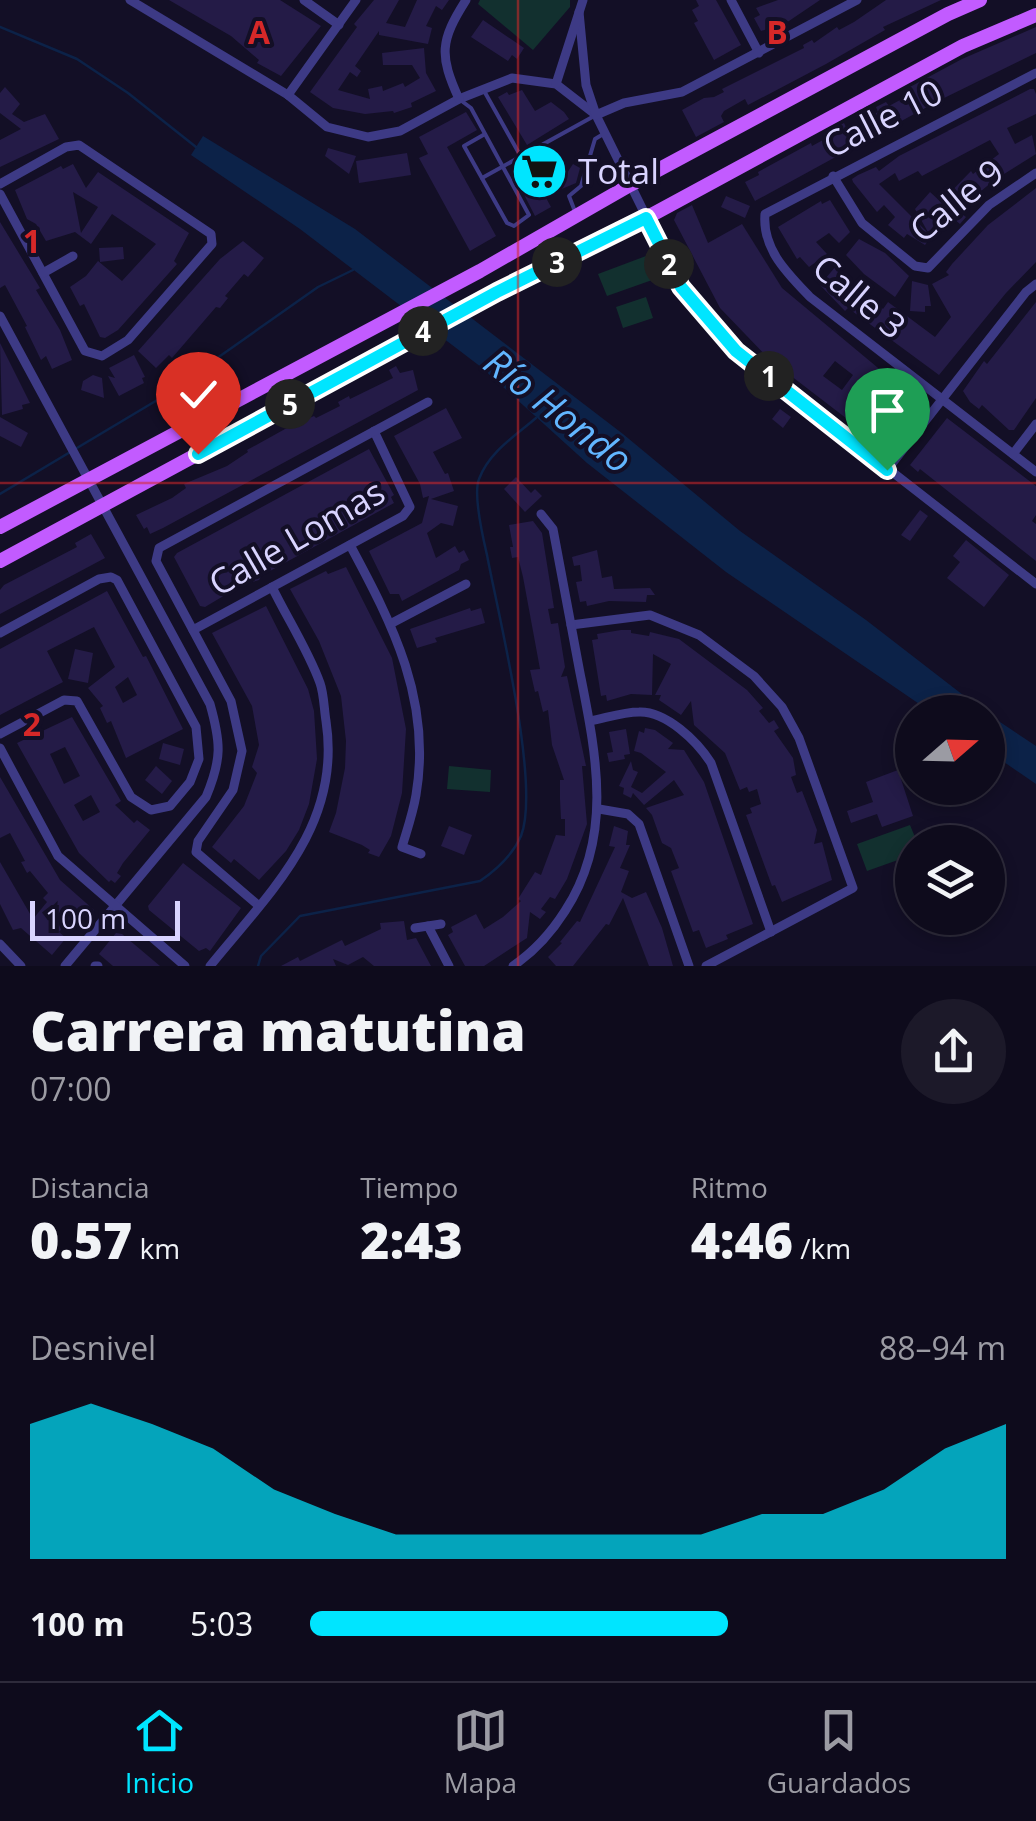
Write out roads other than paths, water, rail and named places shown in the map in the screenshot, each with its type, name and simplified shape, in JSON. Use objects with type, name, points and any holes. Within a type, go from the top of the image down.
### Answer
[{"type":"main road","points":[[0,527],[980,0]]},
{"type":"main road","points":[[0,561],[390,349],[646,218],[963,46],[1036,15]]},
{"type":"street","points":[[130,0],[288,95],[327,128],[368,137],[400,131],[459,99],[512,78],[556,84],[596,115]]},
{"type":"street","points":[[304,0],[339,24]]},
{"type":"street","points":[[288,95],[356,0]]},
{"type":"street","points":[[459,99],[444,64],[446,30],[466,0]]},
{"type":"street","points":[[556,84],[582,0]]},
{"type":"street","points":[[731,0],[760,52]]},
{"type":"street","points":[[596,115],[624,103],[682,92],[857,0]]},
{"type":"street","points":[[579,12],[586,85],[596,115],[681,287],[736,351],[1036,584]]},
{"type":"street","name":"Calle 10","points":[[764,222],[764,214],[1036,72]]},
{"type":"street","points":[[0,184],[58,152],[79,146],[210,234],[212,244],[128,340],[102,356],[85,350],[0,194]]},
{"type":"street","name":"Calle 9","points":[[833,176],[862,223],[916,266],[928,268],[989,205],[1036,173]]},
{"type":"street","name":"Calle 3","points":[[764,222],[763,235],[786,271],[810,297],[1036,472]]},
{"type":"street","points":[[43,273],[73,256]]},
{"type":"street","points":[[887,470],[1036,284]]},
{"type":"street","points":[[0,316],[210,704],[220,740],[218,769],[206,796],[65,966]]},
{"type":"street","points":[[259,906],[196,852],[198,841],[233,790],[242,751],[231,702],[156,561],[159,548],[428,402]]},
{"type":"street","points":[[1013,454],[1036,424]]},
{"type":"street","name":"Calle Lomas","points":[[193,630],[403,516],[410,507],[374,431]]},
{"type":"street","points":[[513,966],[539,946],[572,900],[586,872],[599,808],[590,721],[553,529],[541,514]]},
{"type":"street","points":[[350,545],[392,623],[414,688],[420,748],[416,796],[402,848],[421,854]]},
{"type":"street","points":[[0,633],[111,576],[117,580],[196,727],[199,759],[190,782],[170,806],[151,810],[131,797],[77,701],[64,700],[0,734]]},
{"type":"street","points":[[392,623],[466,584]]},
{"type":"street","points":[[210,966],[312,831],[325,795],[331,752],[320,684],[272,588]]},
{"type":"street","points":[[454,590],[459,601]]},
{"type":"street","points":[[571,625],[650,615],[699,635],[754,676],[782,707],[799,738],[853,888],[706,966]]},
{"type":"street","points":[[590,721],[652,712],[696,743],[711,763],[771,932]]},
{"type":"street","points":[[0,748],[58,856],[185,966]]},
{"type":"street","points":[[599,808],[628,814],[640,824],[688,966]]},
{"type":"street","points":[[415,928],[441,924]]},
{"type":"street","points":[[428,926],[448,966]]},
{"type":"street","points":[[0,944],[21,966]]},
{"type":"lane","points":[[483,89],[520,155]]},
{"type":"lane","points":[[459,99],[471,108],[529,215],[514,226],[507,222],[464,146],[485,134]]},
{"type":"lane","points":[[482,178],[596,115]]},
{"type":"lane","points":[[577,216],[569,196],[580,186],[595,139],[605,133]]},
{"type":"water","name":"Río Hondo","points":[[203,136],[355,229],[623,434],[740,531],[963,695],[906,695],[726,572],[587,463],[481,367],[300,229],[191,155]]},
{"type":"water","points":[[1005,725],[1036,746],[1036,784],[1005,763]]},
{"type":"waterway","name":"Río Hondo","points":[[0,27],[77,59],[196,147]]},
{"type":"waterway","points":[[0,494],[159,399],[318,287],[353,270]]},
{"type":"waterway","points":[[258,966],[261,956],[300,916],[480,881],[504,861],[521,836],[526,812],[522,740],[481,527],[477,486],[483,469],[496,453],[536,418]]},
{"type":"place","name":"Total","points":[[539,172]]}]
